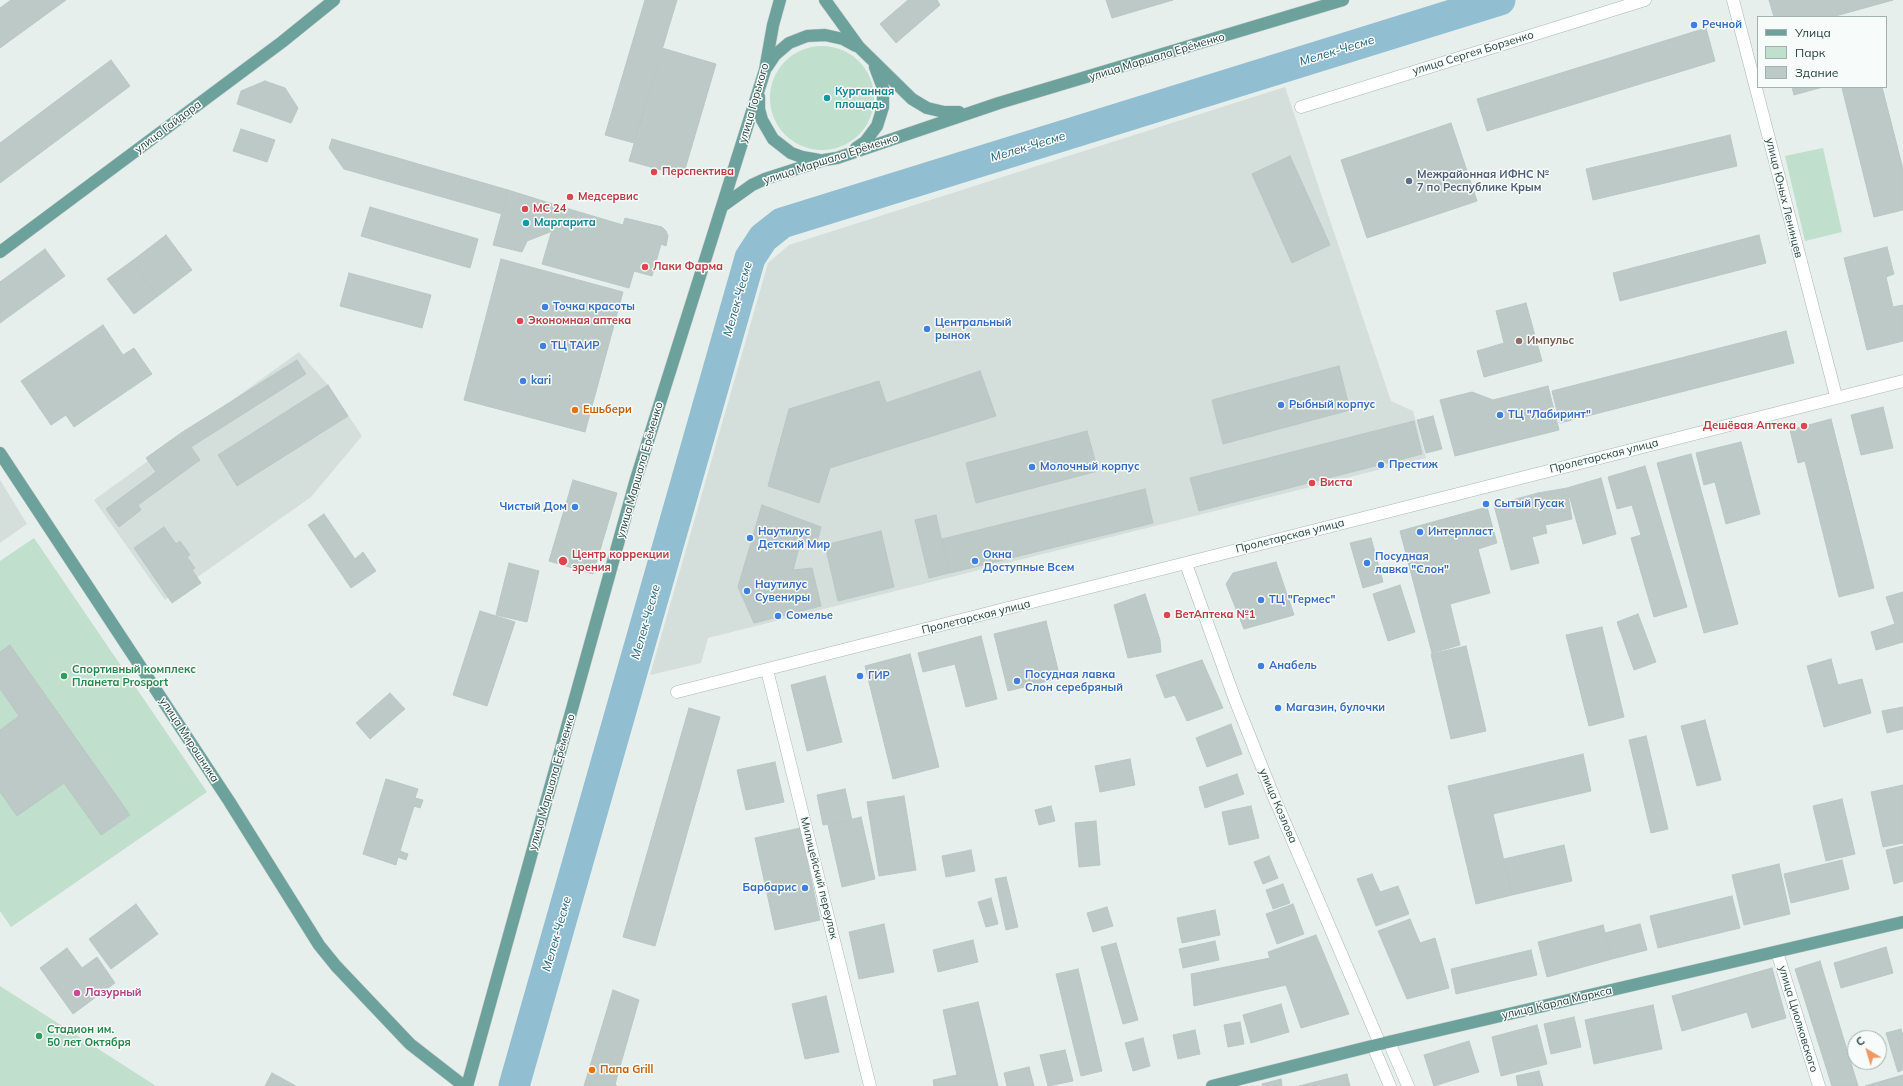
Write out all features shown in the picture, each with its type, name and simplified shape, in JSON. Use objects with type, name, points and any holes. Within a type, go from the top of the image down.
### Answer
[{"type":"main road","name":"улица Гайдара","points":[[0,252],[263,56],[334,0]]},
{"type":"main road","name":"улица Горького","points":[[724,205],[765,70],[772,25],[780,0]]},
{"type":"main road","name":"улица Маршала Ерёменко","points":[[825,0],[859,48],[912,99],[927,108],[944,112],[970,112]]},
{"type":"main road","name":"улица Маршала Ерёменко","points":[[467,1086],[636,479],[694,290],[724,205],[752,185],[765,179],[824,160],[849,154],[970,112],[1343,0]]},
{"type":"main road","points":[[765,70],[775,55],[785,47],[807,36],[825,35],[843,39],[859,48]]},
{"type":"main road","points":[[849,154],[865,142],[877,126],[883,108],[883,88],[880,77],[872,61]]},
{"type":"main road","points":[[759,88],[759,109],[767,130],[773,139],[791,153],[813,160],[824,160]]},
{"type":"main road","name":"улица Мирошника","points":[[0,454],[229,801],[319,945],[336,966],[410,1044],[464,1086]]},
{"type":"main road","name":"улица Карла Маркса","points":[[1212,1086],[1381,1044],[1903,922]]},
{"type":"street","name":"улица Сергея Борзенко","points":[[1301,107],[1646,0]]},
{"type":"street","name":"улица Юных Ленинцев","points":[[1733,0],[1836,396]]},
{"type":"street","name":"Пролетарская улица","points":[[678,692],[1186,564],[1903,380]]},
{"type":"street","name":"улица Козлова","points":[[1186,564],[1234,697],[1273,795],[1381,1044],[1408,1086]]},
{"type":"street","name":"Милицейский переулок","points":[[767,670],[870,1086]]},
{"type":"street","name":"улица Циолковского","points":[[1777,952],[1818,1086]]},
{"type":"street","name":"улица Козлова","points":[[1381,1044],[1390,1086]]},
{"type":"shaded area","points":[[1285,87],[1391,401],[1413,411],[1426,458],[708,638],[701,663],[650,675],[768,263],[789,245]]},
{"type":"shaded area","points":[[299,352],[328,385],[362,436],[311,497],[165,600],[94,500]]},
{"type":"shaded area","points":[[0,480],[27,524],[0,543]]},
{"type":"green space","points":[[822,46],[842,50],[859,61],[870,78],[874,98],[870,118],[859,135],[842,146],[822,150],[802,146],[785,135],[774,118],[770,98],[774,78],[785,61],[802,50]]},
{"type":"green space","points":[[1823,148],[1842,232],[1805,241],[1785,156]]},
{"type":"green space","name":"Спортивный комплекс Планета Prosport","points":[[34,538],[207,792],[11,927],[0,911],[0,561]]},
{"type":"green space","name":"Стадион им. 50 лет Октября","points":[[0,986],[156,1086],[0,1086]]},
{"type":"building","points":[[11,0],[66,0],[0,48],[0,8]]},
{"type":"building","points":[[645,0],[677,0],[634,143],[605,135]]},
{"type":"building","points":[[908,0],[937,0],[940,5],[896,43],[880,24]]},
{"type":"building","points":[[1106,0],[1173,0],[1112,18]]},
{"type":"building","points":[[1769,0],[1893,0],[1836,16],[1774,16]]},
{"type":"building","points":[[1706,28],[1715,61],[1487,131],[1477,99]]},
{"type":"building","points":[[662,48],[716,64],[683,176],[629,161]]},
{"type":"building","points":[[111,60],[130,86],[0,183],[0,143]]},
{"type":"building","points":[[265,81],[285,88],[298,108],[291,123],[237,104],[241,91]]},
{"type":"building","points":[[1792,88],[1819,88],[1794,95]]},
{"type":"building","points":[[1842,88],[1882,88],[1903,169],[1903,210],[1874,217]]},
{"type":"building","name":"Межрайонная ИФНС № 7 по Республике Крым","points":[[1451,123],[1477,201],[1367,238],[1341,160]]},
{"type":"building","points":[[241,129],[275,140],[267,162],[233,151]]},
{"type":"building","points":[[1730,135],[1737,166],[1593,200],[1586,169]]},
{"type":"building","points":[[332,139],[508,190],[502,214],[344,169],[329,148]]},
{"type":"building","points":[[1290,156],[1330,245],[1292,263],[1252,174]]},
{"type":"building","name":"Маргарита","points":[[508,190],[559,206],[550,232],[527,241],[522,252],[493,245]]},
{"type":"building","points":[[559,206],[623,225],[625,218],[662,227],[668,236],[666,246],[661,244],[652,276],[634,271],[629,288],[542,264]]},
{"type":"building","points":[[370,207],[478,239],[470,268],[361,236]]},
{"type":"building","points":[[166,235],[192,270],[158,296],[132,261]]},
{"type":"building","points":[[1759,235],[1766,263],[1620,301],[1613,273]]},
{"type":"building","points":[[1887,247],[1894,274],[1886,277],[1893,307],[1903,305],[1903,341],[1867,350],[1844,258]]},
{"type":"building","points":[[45,249],[65,276],[0,323],[0,282]]},
{"type":"building","name":"ТЦ ТАИР","points":[[501,259],[623,292],[585,432],[464,400]]},
{"type":"building","points":[[132,261],[158,296],[134,314],[107,279]]},
{"type":"building","points":[[349,273],[431,295],[422,328],[340,306]]},
{"type":"building","points":[[1526,303],[1542,361],[1484,377],[1477,351],[1504,343],[1496,311]]},
{"type":"building","points":[[103,325],[123,355],[134,348],[152,374],[74,427],[66,415],[51,425],[21,381]]},
{"type":"building","points":[[1786,331],[1794,363],[1560,423],[1552,391]]},
{"type":"building","points":[[297,360],[306,374],[191,447],[200,460],[138,505],[141,510],[119,527],[106,509],[156,472],[146,458],[181,433]]},
{"type":"building","name":"Рыбный корпус","points":[[1339,366],[1350,410],[1223,444],[1212,400]]},
{"type":"building","points":[[980,371],[996,416],[830,468],[819,503],[768,486],[789,409],[879,381],[886,403]]},
{"type":"building","points":[[328,385],[348,416],[237,486],[218,455]]},
{"type":"building","name":"ТЦ \"Лабиринт\"","points":[[1548,386],[1559,430],[1455,456],[1440,400],[1472,392],[1493,400]]},
{"type":"building","points":[[1883,407],[1893,448],[1861,455],[1851,415]]},
{"type":"building","points":[[1433,416],[1442,449],[1426,453],[1417,420]]},
{"type":"building","points":[[1831,419],[1874,588],[1839,597],[1805,461],[1798,463],[1790,430]]},
{"type":"building","points":[[1414,421],[1422,454],[1199,511],[1190,478]]},
{"type":"building","name":"Молочный корпус","points":[[1087,431],[1098,471],[976,503],[966,463]]},
{"type":"building","points":[[1741,442],[1760,514],[1726,524],[1715,482],[1704,485],[1696,453]]},
{"type":"building","points":[[1691,454],[1738,624],[1704,633],[1657,463]]},
{"type":"building","points":[[1645,466],[1687,607],[1654,617],[1631,538],[1641,535],[1632,505],[1617,509],[1608,477]]},
{"type":"building","points":[[1601,478],[1616,534],[1583,544],[1567,488]]},
{"type":"building","points":[[573,480],[617,493],[593,574],[549,561]]},
{"type":"building","points":[[1567,488],[1572,519],[1545,525],[1538,493]]},
{"type":"building","points":[[1145,489],[1153,523],[950,573],[942,539]]},
{"type":"building","points":[[1538,493],[1547,533],[1532,537],[1539,563],[1511,570],[1494,505]]},
{"type":"building","points":[[762,505],[821,527],[816,546],[801,540],[793,570],[812,568],[821,606],[754,623],[738,587]]},
{"type":"building","points":[[1487,507],[1497,543],[1478,549],[1490,593],[1450,604],[1460,645],[1432,653],[1400,531]]},
{"type":"building","points":[[324,514],[355,559],[363,552],[376,571],[351,588],[308,525]]},
{"type":"building","points":[[936,515],[949,573],[929,578],[915,520]]},
{"type":"building","points":[[164,527],[176,544],[180,541],[190,555],[187,557],[195,568],[192,570],[201,583],[172,603],[134,548]]},
{"type":"building","points":[[881,531],[894,587],[838,601],[825,545]]},
{"type":"building","name":"Посудная лавка \"Слон\"","points":[[1371,538],[1383,582],[1363,588],[1350,543]]},
{"type":"building","name":"ТЦ \"Гермес\"","points":[[1276,562],[1294,615],[1244,629],[1226,584],[1233,573]]},
{"type":"building","points":[[509,563],[539,571],[527,622],[496,615]]},
{"type":"building","points":[[1400,585],[1415,632],[1388,641],[1373,594]]},
{"type":"building","points":[[1903,592],[1903,642],[1876,650],[1871,632],[1895,624],[1886,597]]},
{"type":"building","points":[[1145,594],[1160,640],[1161,652],[1128,658],[1114,605]]},
{"type":"building","points":[[480,611],[515,622],[487,706],[453,695]]},
{"type":"building","points":[[1638,614],[1656,662],[1634,670],[1617,622]]},
{"type":"building","points":[[1046,621],[1060,678],[1008,691],[994,634]]},
{"type":"building","points":[[1602,627],[1624,717],[1589,726],[1566,635]]},
{"type":"building","points":[[981,636],[997,699],[966,707],[955,664],[923,672],[918,653]]},
{"type":"building","points":[[10,645],[130,815],[101,835],[64,783],[17,816],[0,792],[0,730],[19,716],[0,689],[0,652]]},
{"type":"building","points":[[1466,646],[1486,731],[1451,739],[1431,654]]},
{"type":"building","points":[[910,654],[939,767],[893,779],[865,666]]},
{"type":"building","points":[[1831,659],[1838,685],[1862,679],[1871,713],[1824,727],[1807,666]]},
{"type":"building","points":[[1202,660],[1223,708],[1187,721],[1175,695],[1165,698],[1156,675]]},
{"type":"building","points":[[825,676],[842,742],[807,751],[791,685]]},
{"type":"building","points":[[390,693],[405,709],[370,739],[356,723]]},
{"type":"building","points":[[1903,707],[1903,729],[1887,733],[1882,711]]},
{"type":"building","points":[[689,708],[720,717],[655,946],[623,937]]},
{"type":"building","points":[[1705,720],[1721,780],[1697,786],[1681,726]]},
{"type":"building","points":[[1231,724],[1242,754],[1207,767],[1196,738]]},
{"type":"building","points":[[1646,736],[1668,829],[1651,833],[1629,740]]},
{"type":"building","points":[[1583,754],[1591,791],[1493,814],[1512,895],[1476,904],[1448,786]]},
{"type":"building","points":[[1130,759],[1135,785],[1100,792],[1095,766]]},
{"type":"building","points":[[775,762],[784,802],[746,810],[737,770]]},
{"type":"building","points":[[1237,774],[1244,794],[1205,808],[1199,787]]},
{"type":"building","points":[[386,779],[418,789],[415,798],[423,800],[420,808],[414,806],[400,851],[408,854],[406,860],[398,857],[396,865],[363,854]]},
{"type":"building","points":[[1903,785],[1903,843],[1883,847],[1871,792]]},
{"type":"building","points":[[845,789],[852,820],[823,825],[817,795]]},
{"type":"building","points":[[904,796],[916,870],[879,876],[867,802]]},
{"type":"building","points":[[1842,799],[1855,854],[1826,861],[1813,806]]},
{"type":"building","points":[[1051,806],[1055,821],[1039,825],[1035,810]]},
{"type":"building","points":[[1251,806],[1259,838],[1229,845],[1222,812]]},
{"type":"building","points":[[861,817],[875,879],[842,887],[828,825]]},
{"type":"building","points":[[1096,821],[1100,865],[1079,867],[1075,823]]},
{"type":"building","points":[[800,828],[820,920],[775,930],[755,838]]},
{"type":"building","points":[[1564,845],[1572,881],[1512,895],[1504,859]]},
{"type":"building","points":[[1903,846],[1903,881],[1894,884],[1886,850]]},
{"type":"building","points":[[971,850],[975,871],[946,877],[942,856]]},
{"type":"building","points":[[1269,856],[1278,878],[1263,884],[1254,862]]},
{"type":"building","points":[[1842,860],[1849,889],[1791,903],[1784,874]]},
{"type":"building","points":[[1779,864],[1790,914],[1744,925],[1732,875]]},
{"type":"building","points":[[1372,874],[1380,892],[1398,886],[1409,914],[1376,926],[1357,879]]},
{"type":"building","points":[[1006,877],[1018,927],[1006,930],[995,879]]},
{"type":"building","points":[[1283,884],[1290,903],[1273,909],[1266,890]]},
{"type":"building","points":[[1732,896],[1740,928],[1658,948],[1650,916]]},
{"type":"building","points":[[991,898],[998,924],[986,927],[978,902]]},
{"type":"building","points":[[136,904],[158,934],[111,969],[89,939]]},
{"type":"building","points":[[1293,904],[1304,934],[1277,944],[1266,914]]},
{"type":"building","points":[[1107,907],[1113,926],[1093,932],[1087,913]]},
{"type":"building","points":[[1215,910],[1220,935],[1182,943],[1177,918]]},
{"type":"building","points":[[1410,919],[1420,943],[1435,938],[1449,988],[1407,999],[1378,931]]},
{"type":"building","points":[[884,924],[894,972],[859,979],[849,932]]},
{"type":"building","points":[[1640,924],[1647,950],[1612,959],[1605,933]]},
{"type":"building","points":[[1603,925],[1612,959],[1547,977],[1538,942]]},
{"type":"building","points":[[1316,935],[1349,1014],[1301,1028],[1286,985],[1194,1006],[1191,974],[1270,958],[1268,952]]},
{"type":"building","points":[[973,940],[978,962],[938,972],[933,950]]},
{"type":"building","points":[[1215,941],[1219,960],[1183,968],[1179,949]]},
{"type":"building","points":[[1116,943],[1138,1020],[1123,1024],[1101,947]]},
{"type":"building","points":[[1886,947],[1893,973],[1841,988],[1834,963]]},
{"type":"building","points":[[67,948],[82,968],[97,957],[115,983],[73,1014],[40,968]]},
{"type":"building","points":[[1531,950],[1537,975],[1456,994],[1451,969]]},
{"type":"building","points":[[1820,961],[1847,1050],[1847,1070],[1853,1070],[1858,1086],[1832,1086],[1795,969]]},
{"type":"building","points":[[1772,968],[1786,1018],[1752,1028],[1747,1012],[1682,1031],[1672,996]]},
{"type":"building","points":[[1078,969],[1102,1071],[1081,1076],[1056,974]]},
{"type":"building","points":[[613,990],[639,1000],[615,1084],[617,1086],[584,1086]]},
{"type":"building","points":[[826,996],[839,1052],[805,1059],[792,1004]]},
{"type":"building","points":[[978,1002],[998,1086],[934,1086],[933,1080],[957,1075],[943,1010]]},
{"type":"building","points":[[1281,1004],[1289,1032],[1251,1043],[1243,1015]]},
{"type":"building","points":[[1653,1005],[1662,1049],[1594,1064],[1585,1020]]},
{"type":"building","points":[[1574,1017],[1581,1047],[1551,1054],[1544,1024]]},
{"type":"building","points":[[1240,1022],[1244,1044],[1228,1047],[1224,1025]]},
{"type":"building","points":[[1537,1025],[1547,1064],[1501,1076],[1492,1037]]},
{"type":"building","points":[[1901,1029],[1903,1036],[1903,1070],[1898,1072],[1887,1036],[1887,1033]]},
{"type":"building","points":[[1195,1030],[1200,1054],[1178,1059],[1173,1035]]},
{"type":"building","points":[[1143,1038],[1150,1066],[1133,1071],[1125,1043]]},
{"type":"building","points":[[1469,1041],[1479,1072],[1434,1086],[1424,1055]]},
{"type":"building","points":[[1065,1050],[1073,1081],[1048,1086],[1040,1055]]},
{"type":"building","points":[[1029,1067],[1034,1086],[1007,1086],[1004,1073]]},
{"type":"building","points":[[1539,1071],[1543,1086],[1518,1086],[1516,1076]]},
{"type":"building","points":[[272,1073],[296,1086],[265,1086]]},
{"type":"building","points":[[1347,1074],[1350,1086],[1299,1086]]},
{"type":"building","points":[[1903,1075],[1903,1086],[1865,1086]]},
{"type":"building","points":[[1281,1079],[1282,1086],[1262,1086],[1262,1084]]},
{"type":"waterway","name":"Мелек-Чесме","points":[[514,1086],[750,258],[763,238],[782,223],[1500,0]]},
{"type":"place","name":"Речной","points":[[1694,25]]},
{"type":"place","name":"Курганная площадь","points":[[827,98]]},
{"type":"place","name":"Перспектива","points":[[654,172]]},
{"type":"place","name":"Межрайонная ИФНС № 7 по Республике Крым","points":[[1409,181]]},
{"type":"place","name":"Медсервис","points":[[570,197]]},
{"type":"place","name":"МС 24","points":[[525,209]]},
{"type":"place","name":"Маргарита","points":[[526,223]]},
{"type":"place","name":"Лаки Фарма","points":[[645,267]]},
{"type":"place","name":"Точка красоты","points":[[545,307]]},
{"type":"place","name":"Экономная аптека","points":[[520,321]]},
{"type":"place","name":"Центральный рынок","points":[[927,329]]},
{"type":"place","name":"Импульс","points":[[1519,341]]},
{"type":"place","name":"ТЦ ТАИР","points":[[543,346]]},
{"type":"place","name":"kari","points":[[523,381]]},
{"type":"place","name":"Рыбный корпус","points":[[1281,405]]},
{"type":"place","name":"Ешьбери","points":[[575,410]]},
{"type":"place","name":"ТЦ \"Лабиринт\"","points":[[1500,415]]},
{"type":"place","name":"Дешёвая Аптека","points":[[1804,426]]},
{"type":"place","name":"Престиж","points":[[1381,465]]},
{"type":"place","name":"Молочный корпус","points":[[1032,467]]},
{"type":"place","name":"Виста","points":[[1312,483]]},
{"type":"place","name":"Сытый Гусак","points":[[1486,504]]},
{"type":"place","name":"Чистый Дом","points":[[575,507]]},
{"type":"place","name":"Интерпласт","points":[[1420,532]]},
{"type":"place","name":"Наутилус Детский Мир","points":[[750,538]]},
{"type":"place","name":"Центр коррекции зрения","points":[[563,561]]},
{"type":"place","name":"Окна Доступные Всем","points":[[975,561]]},
{"type":"place","name":"Посудная лавка \"Слон\"","points":[[1367,563]]},
{"type":"place","name":"Наутилус Сувениры","points":[[747,591]]},
{"type":"place","name":"ТЦ \"Гермес\"","points":[[1261,600]]},
{"type":"place","name":"ВетАптека №1","points":[[1167,615]]},
{"type":"place","name":"Сомелье","points":[[778,616]]},
{"type":"place","name":"Анабель","points":[[1261,666]]},
{"type":"place","name":"Спортивный комплекс Планета Prosport","points":[[64,676]]},
{"type":"place","name":"ГИР","points":[[860,676]]},
{"type":"place","name":"Посудная лавка Слон серебряный","points":[[1017,681]]},
{"type":"place","name":"Магазин, булочки","points":[[1278,708]]},
{"type":"place","name":"Барбарис","points":[[805,888]]},
{"type":"place","name":"Лазурный","points":[[77,993]]},
{"type":"place","name":"Стадион им. 50 лет Октября","points":[[39,1036]]},
{"type":"place","name":"Папа Grill","points":[[592,1070]]}]
